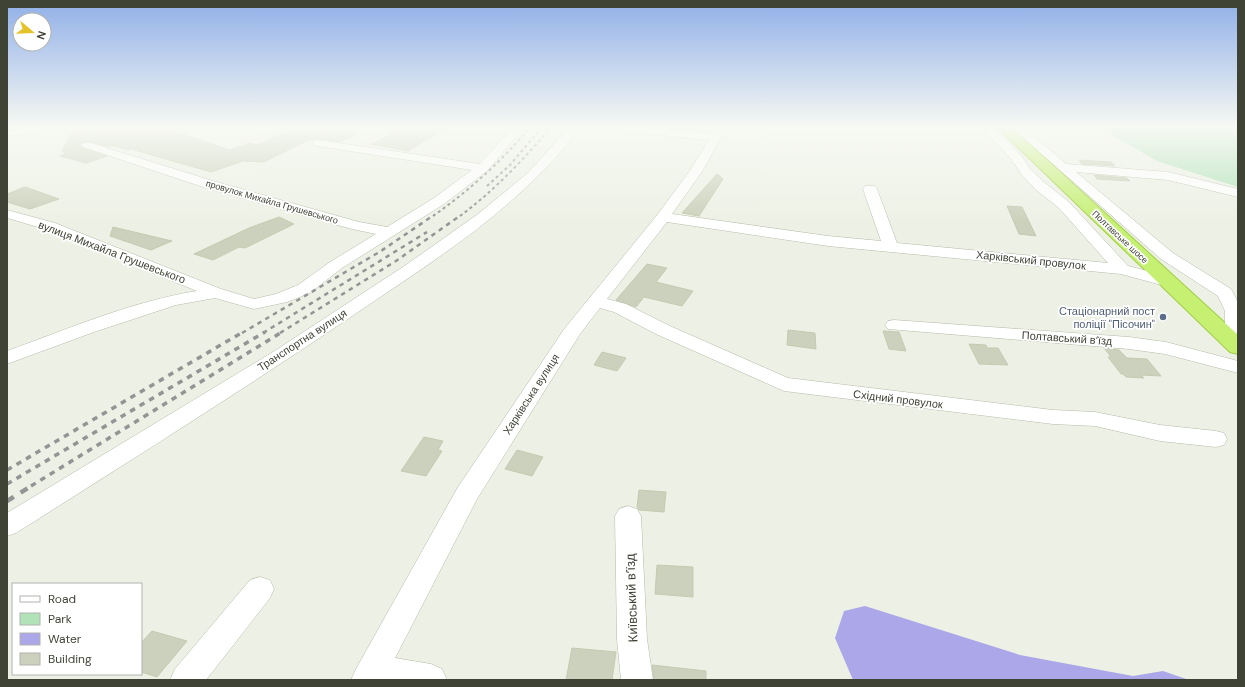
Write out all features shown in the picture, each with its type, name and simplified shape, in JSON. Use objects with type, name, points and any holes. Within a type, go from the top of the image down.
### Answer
[{"type":"highway","name":"Полтавське шосе","points":[[1036,158],[1236,345]]},
{"type":"street","name":"провулок Михайла Грушевського","points":[[128,158],[208,184],[357,226],[389,232]]},
{"type":"street","points":[[417,158],[483,168]]},
{"type":"street","points":[[7,358],[87,328],[173,300],[215,293],[254,304],[281,298],[304,289],[336,265],[439,202],[483,168],[492,158]]},
{"type":"street","name":"Транспортна вулиця","points":[[7,526],[280,356],[412,268],[483,217],[533,175],[548,158]]},
{"type":"street","name":"Харківська вулиця","points":[[370,674],[467,494],[572,332],[664,218],[704,158]]},
{"type":"street","points":[[1017,158],[1025,172],[1069,210],[1122,269]]},
{"type":"street","points":[[1053,158],[1167,256],[1225,293],[1234,311],[1236,345]]},
{"type":"street","points":[[1063,167],[1168,176],[1238,193]]},
{"type":"street","points":[[870,189],[891,247]]},
{"type":"street","name":"вулиця Михайла Грушевського","points":[[7,214],[50,226],[215,293]]},
{"type":"street","name":"Харківський провулок","points":[[664,218],[806,238],[1122,269],[1169,282]]},
{"type":"street","name":"Східний провулок","points":[[596,302],[620,308],[663,330],[784,384],[1053,417],[1095,419],[1160,433],[1216,438]]},
{"type":"street","name":"Полтавський в’їзд","points":[[894,325],[1129,343],[1166,348],[1238,367]]},
{"type":"street","name":"Київський в’їзд","points":[[628,516],[632,639],[636,680]]},
{"type":"street","points":[[186,680],[260,589]]},
{"type":"street","points":[[370,674],[431,680]]},
{"type":"green space","points":[[1152,158],[1238,158],[1238,187]]},
{"type":"water","points":[[865,606],[1020,655],[1133,676],[1163,671],[1189,680],[853,680],[835,638],[844,611]]},
{"type":"building","points":[[68,158],[101,158],[86,163]]},
{"type":"building","points":[[163,158],[272,158],[264,162],[243,161],[211,172]]},
{"type":"building","points":[[1079,160],[1111,162],[1115,166],[1082,164]]},
{"type":"building","points":[[717,174],[723,179],[699,216],[682,213]]},
{"type":"building","points":[[1094,175],[1127,178],[1130,181],[1097,179]]},
{"type":"building","points":[[25,187],[59,199],[30,209],[7,202],[7,194]]},
{"type":"building","points":[[1007,206],[1022,207],[1036,236],[1019,234]]},
{"type":"building","points":[[279,217],[294,224],[245,248],[239,247],[213,260],[194,254],[249,228]]},
{"type":"building","points":[[113,227],[172,241],[151,250],[110,236]]},
{"type":"building","points":[[647,264],[667,268],[656,282],[693,291],[682,306],[644,297],[636,307],[616,300]]},
{"type":"building","points":[[788,330],[815,333],[816,349],[787,345]]},
{"type":"building","points":[[883,331],[899,332],[906,351],[889,349]]},
{"type":"building","points":[[969,344],[986,345],[987,348],[998,348],[1008,365],[979,364]]},
{"type":"building","points":[[1104,348],[1119,350],[1127,358],[1147,359],[1161,376],[1141,375],[1144,378],[1126,377],[1121,374],[1108,357],[1111,357]]},
{"type":"building","points":[[602,352],[626,358],[617,371],[594,365]]},
{"type":"building","points":[[424,437],[443,441],[438,450],[442,451],[426,476],[401,471]]},
{"type":"building","points":[[517,450],[543,457],[532,476],[505,469]]},
{"type":"building","points":[[639,490],[666,492],[664,512],[639,510],[637,507]]},
{"type":"building","points":[[657,565],[693,567],[693,597],[655,594]]},
{"type":"building","points":[[152,631],[187,641],[157,677],[142,672],[142,642]]},
{"type":"building","points":[[572,648],[616,652],[612,680],[566,680]]},
{"type":"building","points":[[652,665],[706,671],[706,680],[654,680]]},
{"type":"railway","points":[[433,216],[460,196],[502,158]]},
{"type":"railway","points":[[487,186],[516,158]]},
{"type":"railway","points":[[460,216],[485,196],[524,158]]},
{"type":"railway","points":[[242,333],[381,251],[434,215]]},
{"type":"railway","points":[[280,333],[396,261],[461,215]]},
{"type":"railway","points":[[263,333],[427,232]]},
{"type":"railway","points":[[7,470],[243,332]]},
{"type":"railway","points":[[7,484],[265,332]]},
{"type":"railway","points":[[31,486],[282,332]]},
{"type":"railway","points":[[7,501],[33,485]]},
{"type":"place","name":"Стаціонарний пост поліції \"Пісочин\"","points":[[1163,317]]}]
